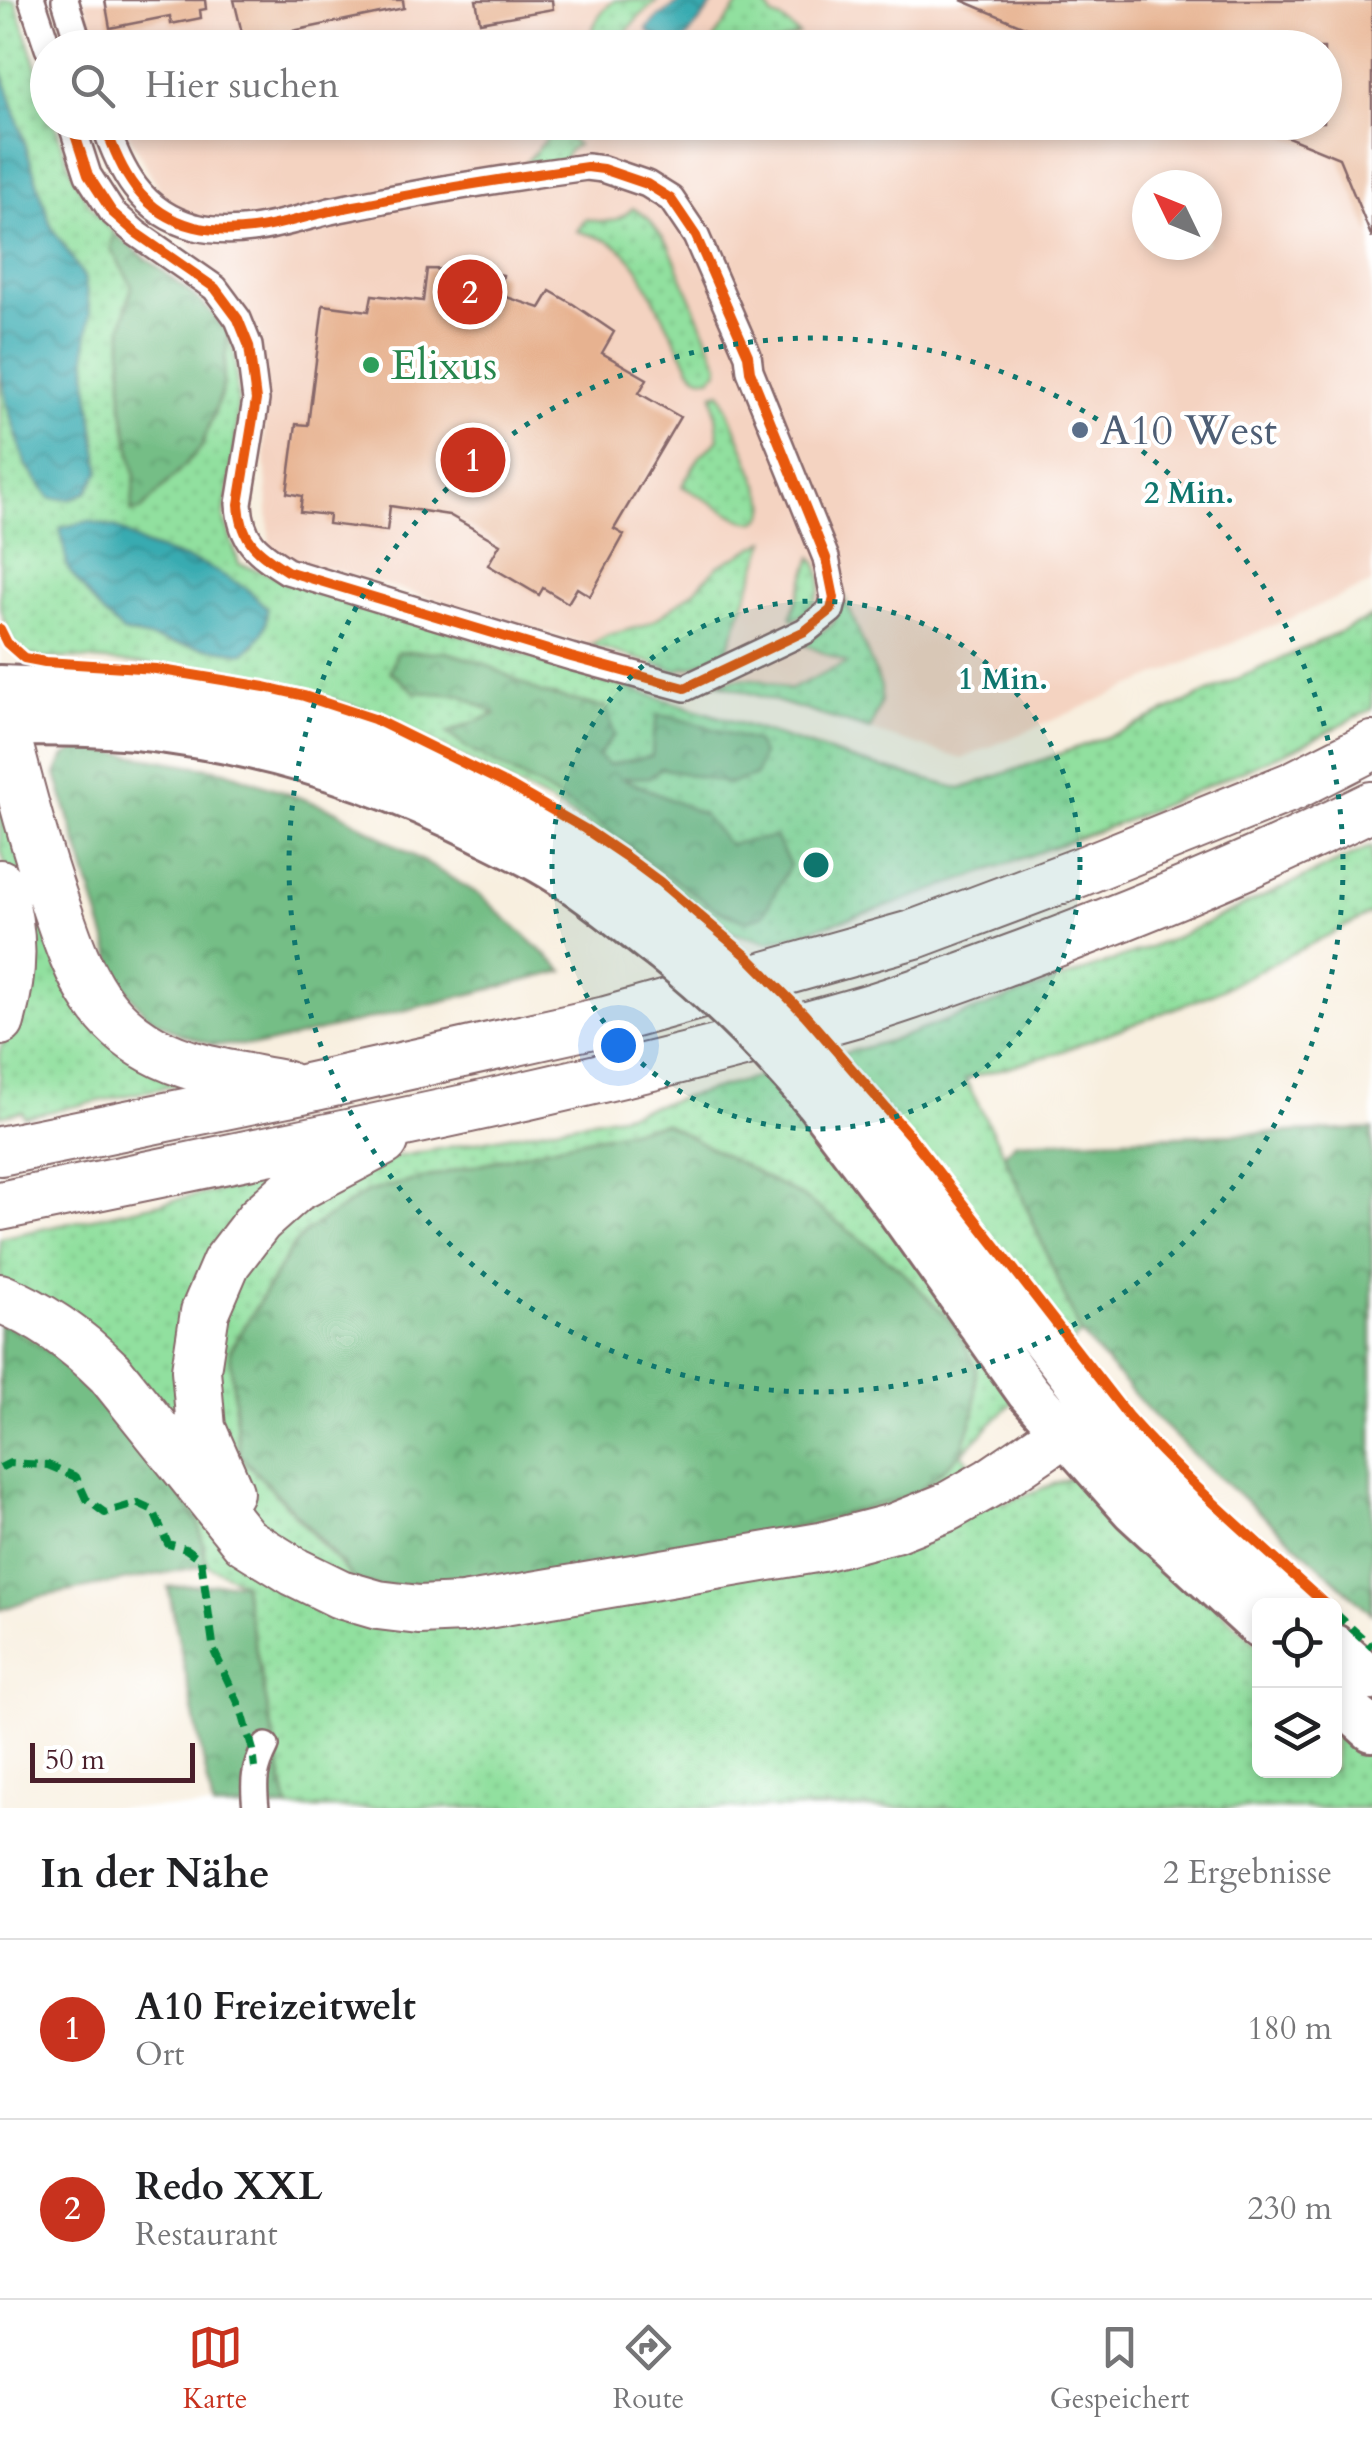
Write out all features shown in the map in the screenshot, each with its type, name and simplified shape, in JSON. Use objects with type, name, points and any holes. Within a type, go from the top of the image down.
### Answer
[{"type":"highway","points":[[1,712],[50,891],[69,945],[98,1000],[135,1038],[178,1061],[302,1089]]},
{"type":"highway","points":[[0,1151],[606,1022],[915,934],[1294,786],[1372,746]]},
{"type":"highway","points":[[0,1206],[624,1073],[871,1008],[1167,899],[1372,806]]},
{"type":"highway","points":[[0,884],[12,945],[9,989],[0,1021]]},
{"type":"highway","points":[[295,1572],[254,1528],[225,1486],[201,1428],[196,1370],[205,1312],[226,1263],[259,1220],[295,1188],[436,1114]]},
{"type":"highway","points":[[0,1298],[49,1322],[90,1353],[245,1540],[295,1572],[340,1594],[378,1606],[419,1610],[511,1601],[821,1547],[894,1528],[947,1507],[991,1482],[1079,1421]]},
{"type":"main road","points":[[1,712],[172,732],[254,747],[328,767],[426,803],[525,853],[677,942],[701,981],[827,1089],[897,1208],[1028,1392],[1079,1421],[1160,1484],[1281,1598]]},
{"type":"main road","points":[[1079,1421],[1132,1510],[1252,1620]]},
{"type":"main road","points":[[1342,1653],[1372,1679]]},
{"type":"main road","points":[[1342,1703],[1372,1730]]},
{"type":"street","points":[[32,0],[42,30]]},
{"type":"street","points":[[65,0],[74,30]]},
{"type":"street","points":[[77,140],[88,174],[112,212],[215,288],[238,319],[249,346],[256,400],[239,504],[240,521],[244,535],[287,571],[685,688],[805,631],[832,610],[834,598],[826,558],[750,371],[748,355],[696,236],[671,199],[647,184],[588,167],[463,184],[270,227],[215,230],[192,226],[163,213],[136,191],[122,170],[111,140]]},
{"type":"street","points":[[256,1808],[255,1768],[266,1746]]},
{"type":"shaded area","points":[[84,0],[1372,0],[1372,583],[962,759],[327,568],[271,571],[259,332],[208,277],[131,140],[1342,140],[1342,30],[93,30]]},
{"type":"green space","points":[[0,0],[15,0],[30,46],[30,140],[61,140],[83,195],[114,233],[111,249],[132,285],[122,327],[122,406],[135,475],[222,392],[228,332],[235,357],[238,402],[224,517],[239,564],[854,760],[961,789],[1126,730],[1372,617],[1372,709],[1293,749],[1123,822],[886,907],[770,942],[733,933],[626,849],[564,810],[396,723],[348,704],[277,685],[162,666],[43,659],[25,654],[9,638],[0,606],[0,370],[26,466],[50,498],[100,471],[88,385],[86,347],[90,313],[84,277],[51,226],[0,65]],"holes":[[[117,528],[144,545],[204,565],[256,644],[244,653],[171,643],[123,631]]]},
{"type":"green space","points":[[615,0],[658,0],[628,30],[592,30]]},
{"type":"green space","points":[[742,0],[760,0],[772,16],[794,30],[720,30]]},
{"type":"green space","points":[[545,140],[570,140],[577,145],[563,161],[521,168]]},
{"type":"green space","points":[[633,208],[649,219],[669,246],[719,365],[710,378],[698,376],[690,368],[638,268],[625,252],[597,236],[577,231],[586,219],[611,221]]},
{"type":"green space","points":[[114,233],[188,291],[228,332],[222,392],[201,448],[141,510],[131,511],[135,475],[122,406],[122,327],[132,286],[111,249]]},
{"type":"green space","points":[[721,392],[767,505],[761,518],[750,522],[682,486],[700,456],[719,439],[713,394]]},
{"type":"green space","points":[[766,541],[727,651],[675,670],[590,645],[658,618],[692,593],[718,566]]},
{"type":"green space","points":[[812,557],[821,576],[819,593],[809,608],[793,620],[791,616]]},
{"type":"green space","points":[[842,591],[881,687],[881,701],[870,730],[717,683],[753,679],[789,690],[847,663],[803,644],[834,622]]},
{"type":"green space","points":[[397,652],[446,652],[483,663],[542,693],[607,708],[614,735],[598,756],[608,765],[652,756],[658,715],[755,741],[762,754],[756,775],[730,784],[661,768],[650,777],[622,778],[703,814],[728,844],[775,837],[790,865],[763,915],[747,921],[715,909],[603,826],[468,749],[447,733],[495,714],[461,695],[415,692],[390,671]]},
{"type":"green space","points":[[81,747],[225,771],[337,811],[480,895],[564,971],[264,1045],[213,1045],[176,1032],[145,1014],[117,977],[56,774],[65,756]]},
{"type":"green space","points":[[0,791],[31,897],[195,1081],[24,1117],[22,1111],[0,1116],[0,1049],[5,1037],[12,890],[0,846]]},
{"type":"green space","points":[[1372,846],[1372,913],[1212,994],[1057,1053],[965,1079],[1004,1154],[1081,1334],[962,1453],[1004,1503],[1075,1476],[1252,1640],[1252,1778],[1342,1778],[1342,1721],[1372,1748],[1372,1808],[288,1808],[242,1582],[207,1565],[198,1521],[0,1323],[0,1238],[231,1188],[620,1115],[896,1039],[1170,940]],"holes":[[[571,1142],[359,1585],[239,1454],[230,1350],[292,1247],[307,1231],[367,1192]]]},
{"type":"green space","points":[[664,1123],[808,1200],[901,1270],[954,1325],[976,1367],[975,1411],[961,1453],[915,1495],[717,1547],[522,1578],[396,1588],[359,1585],[239,1454],[230,1351],[292,1247],[307,1231],[367,1192]]},
{"type":"green space","points":[[1372,1129],[1372,1614],[1204,1465],[1149,1411],[1081,1334],[1004,1154],[1016,1142]]},
{"type":"green space","points":[[0,1323],[69,1363],[132,1426],[198,1521],[207,1565],[38,1597],[0,1610]]},
{"type":"green space","points":[[242,1582],[288,1808],[213,1808],[168,1587]]},
{"type":"water","points":[[683,0],[716,0],[693,30],[648,30],[658,17]]},
{"type":"water","points":[[0,65],[51,226],[84,277],[90,313],[86,347],[88,385],[100,471],[87,492],[71,499],[50,498],[26,465],[0,370]]},
{"type":"water","points":[[89,521],[117,528],[144,545],[204,565],[246,588],[267,608],[259,639],[244,653],[123,632],[100,611],[68,569],[60,528]]},
{"type":"building","points":[[105,0],[205,0],[206,9],[200,10],[201,18],[171,24],[170,16],[110,28]]},
{"type":"building","points":[[234,0],[403,0],[404,8],[297,30],[241,30]]},
{"type":"building","points":[[476,0],[552,0],[553,9],[480,22]]},
{"type":"building","points":[[961,0],[1372,0],[1372,238],[1339,158],[1295,140],[1342,140],[1342,30],[1032,30]]},
{"type":"building","points":[[427,269],[503,275],[500,295],[540,308],[550,291],[573,304],[614,332],[602,353],[647,379],[639,393],[680,417],[614,529],[624,535],[590,596],[577,588],[568,603],[543,588],[539,595],[488,565],[500,544],[449,515],[390,506],[387,531],[328,524],[329,515],[300,512],[302,496],[287,493],[296,424],[308,425],[323,305],[369,311],[372,295],[423,301]]},
{"type":"marked path","points":[[0,1468],[10,1463],[48,1465],[76,1477],[86,1499],[105,1513],[138,1503],[153,1510],[168,1544],[186,1549],[201,1560],[214,1651],[241,1709],[255,1768]]},
{"type":"marked path","points":[[1342,1619],[1372,1647]]},
{"type":"cycle path","points":[[77,140],[88,175],[112,212],[215,288],[238,319],[249,346],[256,400],[240,517],[252,544],[287,571],[685,688],[805,631],[831,610],[834,598],[826,558],[750,371],[748,355],[696,236],[671,199],[647,184],[587,167],[408,195],[264,227],[212,230],[176,220],[147,201],[126,173],[111,140]]},
{"type":"cycle path","points":[[0,629],[7,643],[24,658],[156,669],[265,687],[374,719],[512,787],[625,856],[747,956],[805,1015],[911,1137],[1128,1416],[1200,1490],[1318,1598]]},
{"type":"place","name":"Redo XXL","points":[[470,292]]},
{"type":"place","name":"Elixus","points":[[371,365]]},
{"type":"place","name":"A10 West","points":[[1080,430]]},
{"type":"place","name":"A10 Freizeitwelt","points":[[473,460]]}]
